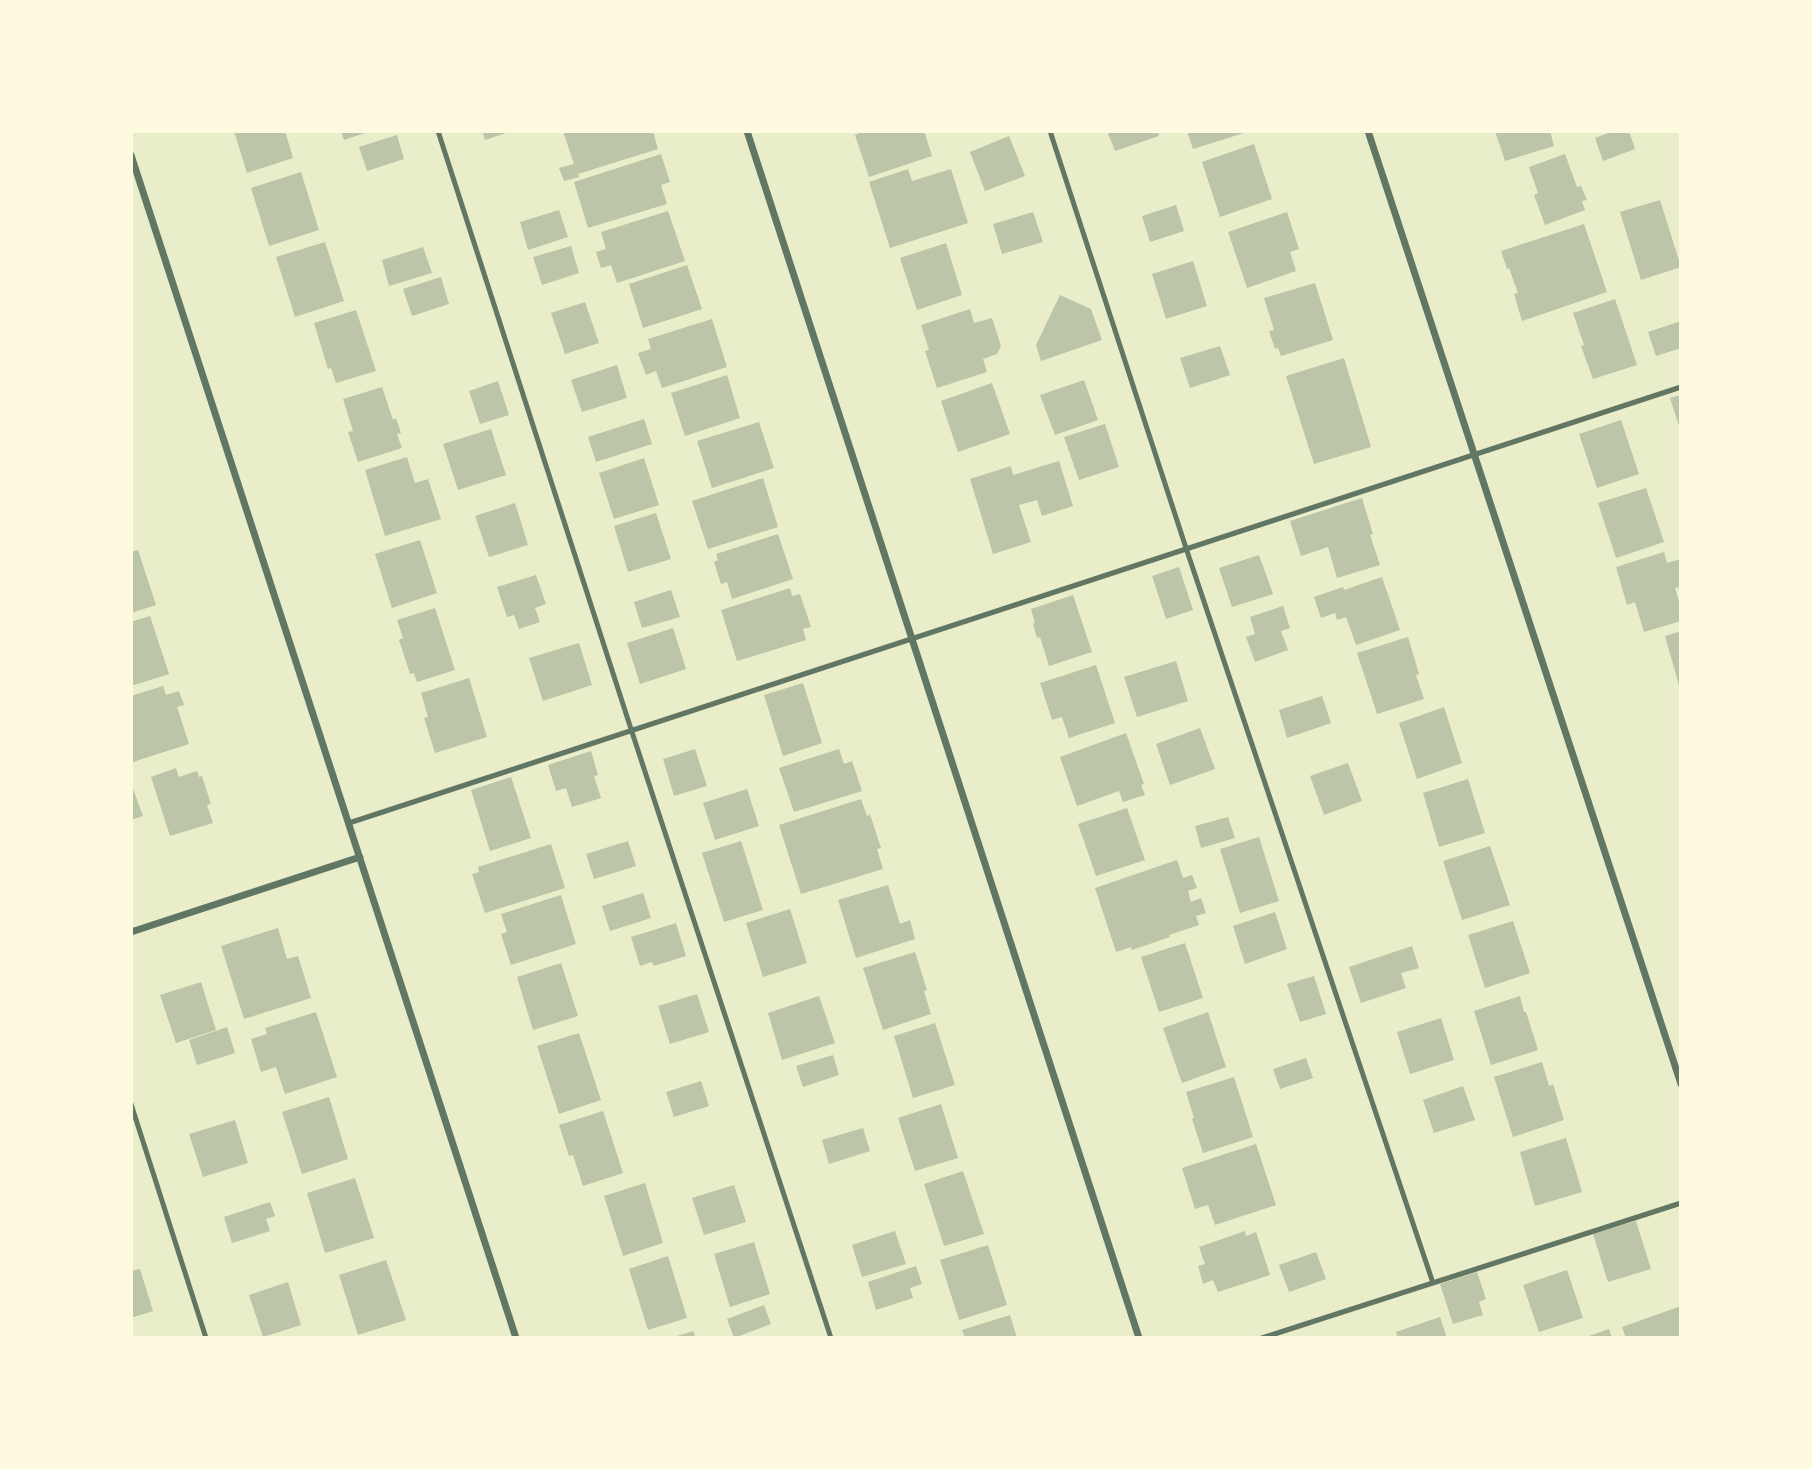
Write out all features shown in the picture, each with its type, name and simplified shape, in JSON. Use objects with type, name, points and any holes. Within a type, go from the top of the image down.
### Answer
[{"type":"street","points":[[747,131],[1139,1338]]},
{"type":"street","points":[[1368,131],[1681,1084]]},
{"type":"street","points":[[131,155],[516,1338]]},
{"type":"street","points":[[131,932],[360,857]]},
{"type":"lane","points":[[438,131],[831,1338]]},
{"type":"lane","points":[[1050,131],[1186,548],[1433,1283]]},
{"type":"lane","points":[[349,823],[1681,387]]},
{"type":"lane","points":[[131,1104],[206,1338]]},
{"type":"lane","points":[[1262,1338],[1681,1203]]},
{"type":"building","points":[[234,131],[285,131],[293,158],[247,173]]},
{"type":"building","points":[[341,131],[368,131],[368,132],[344,140]]},
{"type":"building","points":[[482,131],[509,131],[509,132],[485,140]]},
{"type":"building","points":[[563,131],[653,131],[658,149],[578,174],[579,177],[564,181],[559,168],[574,164]]},
{"type":"building","points":[[863,131],[924,131],[932,156],[869,177],[855,135]]},
{"type":"building","points":[[1107,131],[1158,131],[1159,136],[1115,151]]},
{"type":"building","points":[[1187,131],[1247,131],[1247,132],[1193,149]]},
{"type":"building","points":[[1495,131],[1550,131],[1554,146],[1505,161]]},
{"type":"building","points":[[1614,131],[1629,131],[1635,149],[1603,161],[1595,138]]},
{"type":"building","points":[[397,135],[404,159],[367,171],[359,147]]},
{"type":"building","points":[[1009,136],[1025,176],[985,191],[970,152]]},
{"type":"building","points":[[1254,144],[1272,199],[1220,217],[1202,162]]},
{"type":"building","points":[[661,154],[670,182],[661,185],[667,204],[588,228],[574,182]]},
{"type":"building","points":[[1565,154],[1577,187],[1581,186],[1587,200],[1582,201],[1585,210],[1545,225],[1534,195],[1538,193],[1529,167]]},
{"type":"building","points":[[908,169],[912,181],[951,169],[968,223],[890,248],[869,182]]},
{"type":"building","points":[[301,172],[319,230],[269,246],[251,188]]},
{"type":"building","points":[[1660,200],[1681,267],[1641,280],[1620,212]]},
{"type":"building","points":[[1176,205],[1184,231],[1150,242],[1142,216]]},
{"type":"building","points":[[559,210],[568,237],[528,250],[520,222]]},
{"type":"building","points":[[668,211],[685,261],[617,283],[611,265],[601,268],[596,252],[606,249],[601,232]]},
{"type":"building","points":[[1033,212],[1043,242],[1002,254],[993,224]]},
{"type":"building","points":[[1287,212],[1299,249],[1290,252],[1296,271],[1247,288],[1228,232]]},
{"type":"building","points":[[1584,224],[1607,292],[1522,321],[1514,294],[1518,293],[1501,251]]},
{"type":"building","points":[[325,242],[344,301],[295,317],[276,257]]},
{"type":"building","points":[[946,243],[962,295],[917,310],[900,258]]},
{"type":"building","points":[[571,246],[579,273],[542,285],[533,257]]},
{"type":"building","points":[[423,247],[432,273],[389,286],[382,260]]},
{"type":"building","points":[[1193,261],[1207,306],[1166,319],[1152,274]]},
{"type":"building","points":[[687,265],[702,309],[643,328],[629,284]]},
{"type":"building","points":[[441,277],[449,304],[412,316],[403,289]]},
{"type":"building","points":[[1315,283],[1333,340],[1281,356],[1278,348],[1275,349],[1269,331],[1274,330],[1264,298]]},
{"type":"building","points":[[1060,295],[1091,309],[1102,340],[1041,361],[1036,345]]},
{"type":"building","points":[[1615,299],[1637,365],[1593,379],[1573,313]]},
{"type":"building","points":[[585,302],[599,343],[565,354],[551,313]]},
{"type":"building","points":[[970,309],[974,323],[992,318],[1001,346],[997,354],[983,359],[987,372],[937,388],[925,351],[929,350],[921,325]]},
{"type":"building","points":[[356,310],[376,371],[336,383],[331,368],[328,369],[314,323]]},
{"type":"building","points":[[712,319],[727,367],[662,388],[656,371],[646,375],[638,353],[651,349],[648,339]]},
{"type":"building","points":[[1681,321],[1681,348],[1656,356],[1648,332]]},
{"type":"building","points":[[1220,346],[1230,375],[1190,388],[1180,358]]},
{"type":"building","points":[[1344,358],[1371,447],[1314,464],[1286,376]]},
{"type":"building","points":[[617,365],[627,398],[582,412],[571,380]]},
{"type":"building","points":[[727,375],[740,418],[685,436],[671,393]]},
{"type":"building","points":[[1084,380],[1098,420],[1055,435],[1040,395]]},
{"type":"building","points":[[498,381],[509,415],[480,424],[469,391]]},
{"type":"building","points":[[992,383],[1010,434],[958,452],[941,401]]},
{"type":"building","points":[[382,387],[393,420],[396,418],[401,433],[397,434],[402,448],[358,462],[348,432],[353,431],[343,399]]},
{"type":"building","points":[[1681,395],[1681,429],[1680,429],[1670,398]]},
{"type":"building","points":[[644,419],[652,444],[596,462],[588,437]]},
{"type":"building","points":[[1621,420],[1639,474],[1597,488],[1579,434]]},
{"type":"building","points":[[759,422],[774,468],[712,488],[697,441]]},
{"type":"building","points":[[1105,424],[1119,467],[1079,480],[1064,437]]},
{"type":"building","points":[[491,429],[506,475],[458,490],[443,444]]},
{"type":"building","points":[[407,457],[415,483],[428,479],[441,519],[385,536],[365,470]]},
{"type":"building","points":[[644,458],[659,505],[614,519],[599,473]]},
{"type":"building","points":[[1059,461],[1073,506],[1042,516],[1037,500],[1019,505],[1031,542],[993,554],[970,479],[1011,466],[1013,475]]},
{"type":"building","points":[[763,478],[778,527],[708,549],[692,501]]},
{"type":"building","points":[[1646,488],[1664,542],[1616,558],[1598,503]]},
{"type":"building","points":[[1362,498],[1380,565],[1337,578],[1328,547],[1301,556],[1290,521]]},
{"type":"building","points":[[515,503],[528,545],[489,557],[475,516]]},
{"type":"building","points":[[656,513],[671,559],[628,572],[614,526]]},
{"type":"building","points":[[778,534],[793,579],[732,599],[727,582],[721,584],[714,562],[718,560],[716,554]]},
{"type":"building","points":[[420,540],[437,593],[392,608],[375,554]]},
{"type":"building","points":[[138,550],[156,605],[131,613],[131,552]]},
{"type":"building","points":[[1664,552],[1667,563],[1681,559],[1681,587],[1675,588],[1681,608],[1681,621],[1644,632],[1635,602],[1627,605],[1616,567]]},
{"type":"building","points":[[1259,555],[1273,594],[1232,607],[1219,568]]},
{"type":"building","points":[[1179,567],[1193,610],[1166,619],[1152,576]]},
{"type":"building","points":[[536,575],[546,604],[535,608],[540,622],[519,629],[514,615],[507,617],[497,587]]},
{"type":"building","points":[[1382,577],[1400,630],[1356,645],[1346,617],[1337,620],[1335,613],[1321,618],[1314,597]]},
{"type":"building","points":[[790,588],[792,596],[800,594],[811,627],[803,629],[806,640],[737,661],[721,610]]},
{"type":"building","points":[[671,590],[680,617],[642,628],[634,602]]},
{"type":"building","points":[[1073,595],[1092,652],[1049,666],[1040,637],[1037,638],[1031,609]]},
{"type":"building","points":[[1283,606],[1290,628],[1281,631],[1288,650],[1255,662],[1246,637],[1255,634],[1250,617]]},
{"type":"building","points":[[435,608],[455,670],[417,682],[414,673],[410,674],[399,640],[403,638],[397,620]]},
{"type":"building","points":[[150,616],[169,674],[131,686],[131,622]]},
{"type":"building","points":[[673,628],[686,669],[640,684],[627,643]]},
{"type":"building","points":[[1681,631],[1681,689],[1680,689],[1665,636]]},
{"type":"building","points":[[1408,637],[1424,699],[1377,714],[1357,653]]},
{"type":"building","points":[[579,643],[592,685],[543,701],[529,658]]},
{"type":"building","points":[[1176,661],[1188,701],[1137,717],[1124,677]]},
{"type":"building","points":[[1096,665],[1115,723],[1069,738],[1062,717],[1052,720],[1040,683]]},
{"type":"building","points":[[469,678],[487,737],[435,753],[424,718],[428,717],[421,693]]},
{"type":"building","points":[[803,683],[822,743],[783,756],[764,695]]},
{"type":"building","points":[[163,686],[166,695],[179,691],[184,705],[177,707],[189,744],[133,762],[131,696]]},
{"type":"building","points":[[1322,696],[1331,723],[1287,738],[1279,710]]},
{"type":"building","points":[[1444,707],[1462,763],[1417,779],[1399,723]]},
{"type":"building","points":[[1200,728],[1215,769],[1170,785],[1156,744]]},
{"type":"building","points":[[1126,733],[1144,784],[1141,785],[1145,795],[1123,802],[1119,791],[1077,806],[1060,757]]},
{"type":"building","points":[[695,749],[707,786],[674,796],[663,759]]},
{"type":"building","points":[[839,749],[844,764],[852,761],[862,791],[794,812],[779,768]]},
{"type":"building","points":[[591,751],[598,775],[594,776],[601,798],[572,807],[566,788],[556,791],[548,765]]},
{"type":"building","points":[[1348,763],[1362,801],[1324,815],[1310,776]]},
{"type":"building","points":[[176,768],[179,777],[197,771],[199,777],[202,776],[211,804],[207,805],[213,823],[170,836],[151,777]]},
{"type":"building","points":[[511,777],[531,838],[490,851],[471,790]]},
{"type":"building","points":[[1468,779],[1485,833],[1439,847],[1423,793]]},
{"type":"building","points":[[131,783],[143,816],[131,820]]},
{"type":"building","points":[[747,789],[759,826],[715,840],[703,803]]},
{"type":"building","points":[[861,799],[867,816],[870,814],[881,848],[877,849],[883,869],[801,894],[779,825]]},
{"type":"building","points":[[1127,808],[1145,860],[1096,876],[1078,824]]},
{"type":"building","points":[[1228,817],[1235,838],[1201,848],[1195,826]]},
{"type":"building","points":[[1259,837],[1279,901],[1240,913],[1220,849]]},
{"type":"building","points":[[628,841],[636,866],[594,879],[586,854]]},
{"type":"building","points":[[741,841],[763,910],[724,922],[702,853]]},
{"type":"building","points":[[551,844],[565,888],[485,913],[472,874],[479,872],[478,867]]},
{"type":"building","points":[[1490,846],[1510,905],[1462,920],[1443,861]]},
{"type":"building","points":[[1177,860],[1183,878],[1192,875],[1197,888],[1188,891],[1191,902],[1201,898],[1206,913],[1196,916],[1199,925],[1132,950],[1131,947],[1116,952],[1095,888]]},
{"type":"building","points":[[888,885],[900,924],[910,920],[915,939],[856,958],[838,900]]},
{"type":"building","points":[[643,893],[651,918],[610,931],[602,906]]},
{"type":"building","points":[[561,895],[576,944],[511,965],[501,934],[507,932],[501,914]]},
{"type":"building","points":[[790,909],[807,963],[763,977],[746,923]]},
{"type":"building","points":[[1275,912],[1287,949],[1245,964],[1233,926]]},
{"type":"building","points":[[1513,921],[1530,973],[1485,988],[1468,935]]},
{"type":"building","points":[[676,923],[686,956],[654,966],[652,962],[640,966],[631,937]]},
{"type":"building","points":[[278,928],[287,959],[298,956],[311,998],[244,1019],[221,946]]},
{"type":"building","points":[[1185,943],[1203,998],[1159,1012],[1141,957]]},
{"type":"building","points":[[1412,946],[1419,968],[1401,973],[1406,988],[1361,1003],[1349,967]]},
{"type":"building","points":[[915,952],[927,990],[924,991],[931,1014],[883,1030],[863,968]]},
{"type":"building","points":[[561,963],[578,1016],[533,1030],[517,977]]},
{"type":"building","points":[[1314,976],[1326,1014],[1300,1022],[1287,984]]},
{"type":"building","points":[[201,982],[216,1030],[176,1043],[160,995]]},
{"type":"building","points":[[697,994],[709,1032],[670,1044],[658,1006]]},
{"type":"building","points":[[819,996],[835,1043],[782,1060],[768,1013]]},
{"type":"building","points":[[1520,996],[1538,1050],[1491,1065],[1474,1011]]},
{"type":"building","points":[[316,1012],[337,1077],[285,1094],[276,1067],[261,1072],[251,1039],[267,1034],[265,1028]]},
{"type":"building","points":[[1208,1012],[1226,1067],[1182,1083],[1163,1028]]},
{"type":"building","points":[[1441,1018],[1454,1060],[1410,1074],[1397,1032]]},
{"type":"building","points":[[935,1023],[955,1085],[913,1098],[894,1036]]},
{"type":"building","points":[[227,1027],[235,1053],[197,1065],[189,1040]]},
{"type":"building","points":[[579,1033],[601,1100],[559,1114],[537,1046]]},
{"type":"building","points":[[833,1055],[839,1075],[803,1087],[796,1066]]},
{"type":"building","points":[[1306,1058],[1313,1078],[1280,1089],[1273,1069]]},
{"type":"building","points":[[1542,1062],[1549,1086],[1553,1084],[1564,1120],[1513,1137],[1494,1077]]},
{"type":"building","points":[[1234,1077],[1253,1137],[1203,1153],[1186,1092]]},
{"type":"building","points":[[701,1081],[709,1106],[674,1117],[666,1092]]},
{"type":"building","points":[[1463,1086],[1475,1120],[1434,1133],[1423,1100]]},
{"type":"building","points":[[329,1097],[348,1159],[302,1174],[282,1112]]},
{"type":"building","points":[[941,1104],[958,1158],[915,1171],[898,1118]]},
{"type":"building","points":[[603,1111],[623,1173],[583,1186],[559,1125]]},
{"type":"building","points":[[235,1120],[248,1163],[203,1177],[189,1134]]},
{"type":"building","points":[[863,1128],[870,1151],[829,1164],[822,1140]]},
{"type":"building","points":[[1566,1138],[1582,1192],[1535,1206],[1520,1152]]},
{"type":"building","points":[[1256,1144],[1276,1205],[1215,1225],[1208,1205],[1195,1209],[1182,1168]]},
{"type":"building","points":[[963,1171],[984,1234],[944,1246],[924,1184]]},
{"type":"building","points":[[355,1178],[374,1238],[325,1253],[307,1193]]},
{"type":"building","points":[[645,1183],[663,1243],[623,1256],[604,1196]]},
{"type":"building","points":[[734,1185],[746,1222],[704,1235],[692,1198]]},
{"type":"building","points":[[270,1202],[275,1216],[266,1219],[270,1231],[232,1243],[224,1217]]},
{"type":"building","points":[[1636,1221],[1651,1269],[1608,1282],[1593,1234]]},
{"type":"building","points":[[895,1231],[906,1264],[862,1277],[852,1245]]},
{"type":"building","points":[[1245,1231],[1246,1236],[1256,1232],[1270,1275],[1218,1292],[1213,1280],[1203,1284],[1198,1266],[1205,1264],[1199,1247]]},
{"type":"building","points":[[754,1242],[770,1294],[730,1307],[714,1254]]},
{"type":"building","points":[[988,1245],[1007,1305],[959,1320],[940,1260]]},
{"type":"building","points":[[1316,1252],[1326,1279],[1289,1292],[1279,1265]]},
{"type":"building","points":[[668,1256],[687,1318],[648,1330],[629,1269]]},
{"type":"building","points":[[386,1260],[406,1320],[358,1335],[339,1275]]},
{"type":"building","points":[[916,1266],[922,1284],[910,1288],[913,1298],[876,1310],[868,1282]]},
{"type":"building","points":[[140,1269],[153,1311],[131,1318],[131,1271]]},
{"type":"building","points":[[1567,1270],[1583,1318],[1539,1332],[1523,1285]]},
{"type":"building","points":[[1477,1272],[1486,1299],[1479,1302],[1483,1315],[1453,1324],[1440,1284]]},
{"type":"building","points":[[288,1282],[301,1325],[263,1337],[249,1295]]},
{"type":"building","points":[[764,1305],[771,1324],[734,1338],[727,1319]]},
{"type":"building","points":[[1681,1306],[1681,1338],[1626,1338],[1622,1327]]},
{"type":"building","points":[[1010,1315],[1017,1338],[965,1338],[962,1330]]},
{"type":"building","points":[[1440,1317],[1447,1338],[1398,1338],[1396,1332]]},
{"type":"building","points":[[1609,1329],[1612,1338],[1586,1338],[1586,1337]]},
{"type":"building","points":[[693,1331],[696,1338],[674,1338],[674,1337]]}]
